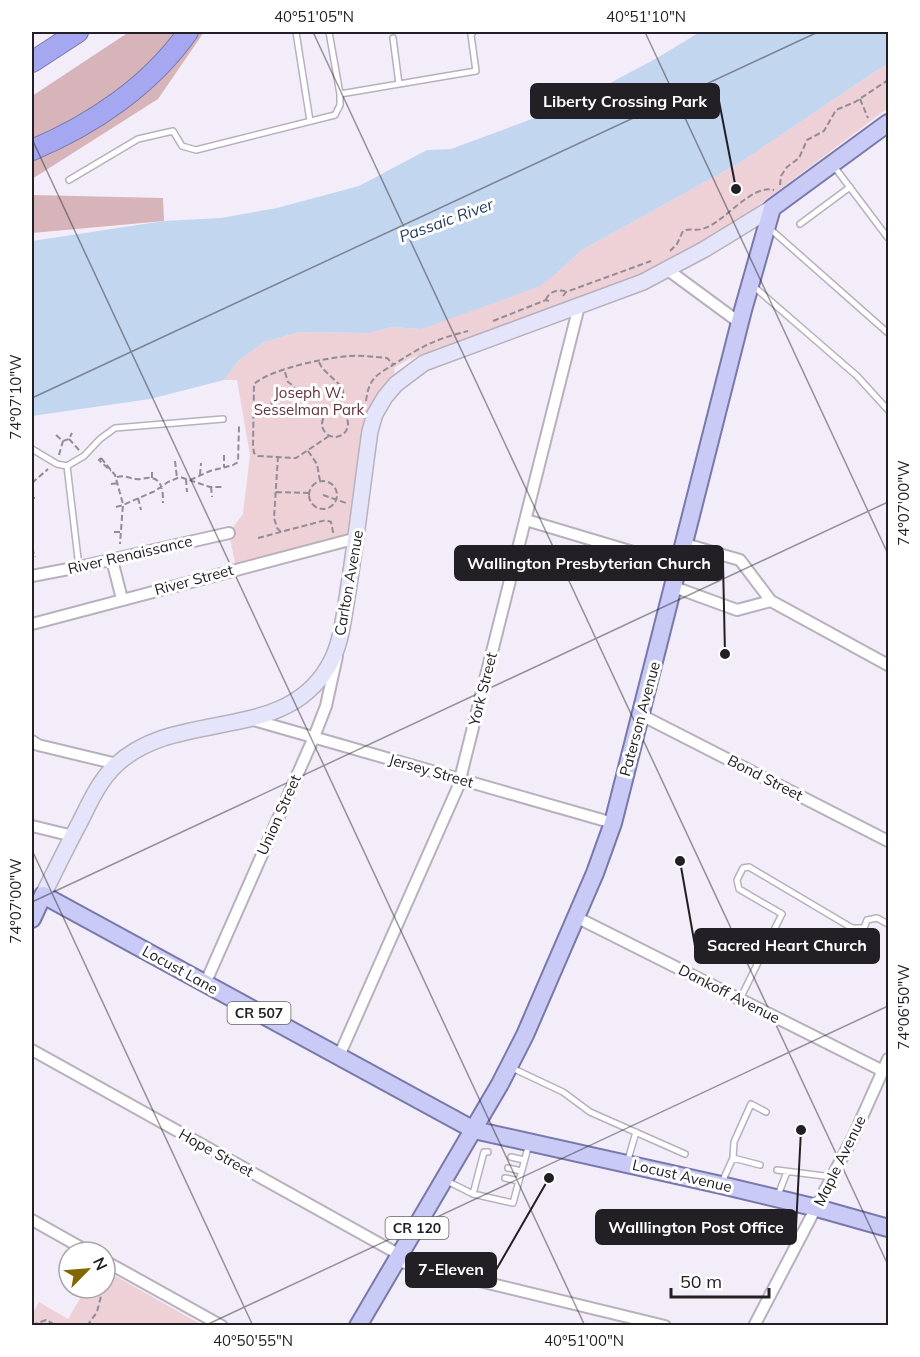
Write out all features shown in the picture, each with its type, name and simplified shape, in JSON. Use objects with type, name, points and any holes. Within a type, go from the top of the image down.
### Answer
[{"type":"highway","points":[[32,62],[78,32]]},
{"type":"highway","points":[[32,150],[80,127],[126,96],[154,70],[188,32]]},
{"type":"main road","points":[[771,208],[888,123]]},
{"type":"main road","name":"Paterson Avenue","points":[[358,1326],[474,1130],[525,1035],[595,873],[613,823],[771,208]]},
{"type":"main road","name":"Locust Lane","points":[[43,895],[474,1130]]},
{"type":"main road","name":"Carlton Avenue","points":[[32,919],[43,895]]},
{"type":"main road","name":"Locust Avenue","points":[[474,1130],[777,1198],[888,1228]]},
{"type":"street","name":"Carlton Avenue","points":[[43,895],[96,791],[117,764],[137,749],[155,740],[272,713],[289,706],[319,681],[329,666],[339,642],[357,538],[370,431],[375,414],[396,384],[424,363],[579,306],[771,208]]},
{"type":"street","points":[[666,263],[740,324]]},
{"type":"street","name":"York Street","points":[[339,1056],[460,779],[579,306]]},
{"type":"street","points":[[526,520],[680,566]]},
{"type":"street","name":"River Renaissance","points":[[32,576],[229,533]]},
{"type":"street","name":"River Street","points":[[32,624],[357,538]]},
{"type":"street","points":[[685,544],[740,560],[771,601],[888,665]]},
{"type":"street","points":[[112,560],[122,600]]},
{"type":"street","points":[[674,586],[737,610],[771,601]]},
{"type":"street","name":"Union Street","points":[[205,984],[314,737],[326,706],[339,642]]},
{"type":"street","name":"Bond Street","points":[[641,715],[888,841]]},
{"type":"street","name":"Jersey Street","points":[[250,719],[613,823]]},
{"type":"street","points":[[32,741],[38,745],[117,764]]},
{"type":"street","points":[[32,826],[73,836]]},
{"type":"street","name":"Dankoff Avenue","points":[[576,917],[883,1071]]},
{"type":"street","name":"Hope Street","points":[[32,1050],[399,1258],[665,1326]]},
{"type":"street","name":"Maple Avenue","points":[[754,1326],[817,1208],[888,1059]]},
{"type":"street","points":[[32,1221],[67,1240]]},
{"type":"street","points":[[117,1268],[222,1326]]},
{"type":"lane","points":[[296,32],[310,121]]},
{"type":"lane","points":[[69,180],[138,139],[173,131],[182,146],[196,150],[335,115],[340,105],[340,94],[329,32]]},
{"type":"lane","points":[[340,94],[476,71],[471,35],[473,32]]},
{"type":"lane","points":[[393,38],[399,84]]},
{"type":"lane","points":[[832,164],[888,238]]},
{"type":"lane","points":[[801,224],[850,186]]},
{"type":"lane","points":[[767,226],[888,333]]},
{"type":"lane","points":[[751,284],[858,376],[888,410]]},
{"type":"lane","points":[[32,449],[57,464],[67,466],[84,456],[100,439],[115,428],[223,419]]},
{"type":"lane","points":[[67,466],[79,567]]},
{"type":"lane","points":[[740,999],[782,914],[739,889],[736,880],[743,868],[749,867],[852,928],[864,928],[867,920],[877,918],[888,924]]},
{"type":"lane","points":[[508,1066],[563,1092],[590,1112],[685,1154]]},
{"type":"lane","points":[[721,1185],[733,1158],[735,1142],[751,1104],[765,1112]]},
{"type":"lane","points":[[627,1163],[636,1132]]},
{"type":"lane","points":[[445,1180],[473,1194],[513,1203],[530,1142]]},
{"type":"lane","points":[[473,1194],[481,1173],[484,1152],[488,1152]]},
{"type":"lane","points":[[511,1157],[524,1160]]},
{"type":"lane","points":[[733,1158],[760,1165]]},
{"type":"lane","points":[[508,1168],[521,1171]]},
{"type":"lane","points":[[777,1170],[832,1178]]},
{"type":"lane","points":[[777,1198],[788,1172]]},
{"type":"lane","points":[[505,1178],[519,1181]]},
{"type":"path","points":[[780,188],[781,176],[787,167],[799,158],[807,140],[824,131],[837,110],[860,99],[888,80]]},
{"type":"path","points":[[860,99],[871,122]]},
{"type":"path","points":[[666,263],[683,231],[690,228],[702,229],[762,189],[776,190]]},
{"type":"path","points":[[558,298],[566,291],[657,259]]},
{"type":"path","points":[[546,300],[549,294],[558,290],[566,291]]},
{"type":"path","points":[[490,322],[546,300],[552,300]]},
{"type":"path","points":[[366,400],[367,390],[384,369],[428,343],[468,330]]},
{"type":"path","points":[[348,428],[340,436],[329,436],[296,458],[258,456],[254,453],[254,384],[262,377],[284,369],[348,356],[387,358],[394,365]]},
{"type":"path","points":[[319,362],[322,368],[343,387],[344,391],[337,411]]},
{"type":"path","points":[[253,407],[287,409],[294,402],[296,390],[287,380],[284,369]]},
{"type":"path","points":[[284,385],[287,380]]},
{"type":"path","points":[[271,402],[275,409]]},
{"type":"path","points":[[294,402],[324,417]]},
{"type":"path","points":[[329,436],[322,427],[324,417],[328,412],[337,411],[347,417],[348,428]]},
{"type":"path","points":[[188,479],[237,462],[239,426]]},
{"type":"path","points":[[348,428],[354,430]]},
{"type":"path","points":[[63,441],[69,439],[72,433]]},
{"type":"path","points":[[56,435],[63,441]]},
{"type":"path","points":[[69,439],[84,456]]},
{"type":"path","points":[[57,464],[63,441]]},
{"type":"path","points":[[308,451],[317,464],[320,481]]},
{"type":"path","points":[[224,455],[224,468]]},
{"type":"path","points":[[278,456],[273,518],[281,532]]},
{"type":"path","points":[[114,473],[99,460],[101,458],[114,473],[117,477],[123,506],[120,544]]},
{"type":"path","points":[[175,461],[177,478]]},
{"type":"path","points":[[200,475],[201,463]]},
{"type":"path","points":[[32,483],[48,469]]},
{"type":"path","points":[[152,470],[152,478]]},
{"type":"path","points":[[117,477],[124,475],[135,479],[157,480],[161,486],[163,503]]},
{"type":"path","points":[[116,507],[123,506],[177,478],[188,479],[211,487],[224,487]]},
{"type":"path","points":[[187,492],[188,479]]},
{"type":"path","points":[[320,481],[326,481],[334,486],[338,494],[331,507],[321,509],[312,505],[309,493],[314,484],[320,481]]},
{"type":"path","points":[[111,484],[118,483]]},
{"type":"path","points":[[211,487],[212,497]]},
{"type":"path","points":[[275,492],[309,493]]},
{"type":"path","points":[[323,495],[351,505]]},
{"type":"path","points":[[138,498],[141,510]]},
{"type":"path","points":[[258,538],[326,520],[331,522],[333,532],[339,530]]},
{"type":"path","points":[[114,532],[121,532]]},
{"type":"path","points":[[32,548],[34,557]]},
{"type":"path","points":[[87,1326],[98,1312],[100,1300]]},
{"type":"path","points":[[32,1324],[46,1320],[57,1326]]},
{"type":"green space","name":"Joseph W. Sesselman Park","points":[[888,63],[888,108],[723,232],[708,238],[707,242],[678,259],[574,304],[521,319],[409,359],[394,368],[396,384],[375,414],[357,538],[236,568],[229,533],[243,514],[250,455],[237,380],[224,380],[239,360],[265,342],[299,332],[370,333],[391,327],[422,329],[558,272],[582,250],[741,162]]},
{"type":"green space","points":[[117,1277],[202,1325],[32,1325],[32,1315],[39,1302],[68,1319],[79,1300],[117,1300]]},
{"type":"shaded area","points":[[129,32],[204,32],[158,99],[32,179],[32,96]]},
{"type":"shaded area","points":[[32,195],[163,198],[164,221],[32,233]]},
{"type":"water","name":"Passaic River","points":[[700,32],[888,32],[888,63],[741,162],[582,250],[540,286],[422,329],[391,327],[370,333],[299,332],[265,342],[239,360],[224,380],[150,399],[32,416],[32,241],[164,221],[221,218],[277,208],[359,186],[427,150],[451,149],[567,106],[657,58]]},
{"type":"place","name":"Liberty Crossing Park","points":[[736,189]]},
{"type":"place","name":"Wallington Presbyterian Church","points":[[725,654]]},
{"type":"place","name":"Sacred Heart Church","points":[[680,861]]},
{"type":"place","name":"Walllington Post Office","points":[[801,1130]]},
{"type":"place","name":"7-Eleven","points":[[549,1178]]}]
